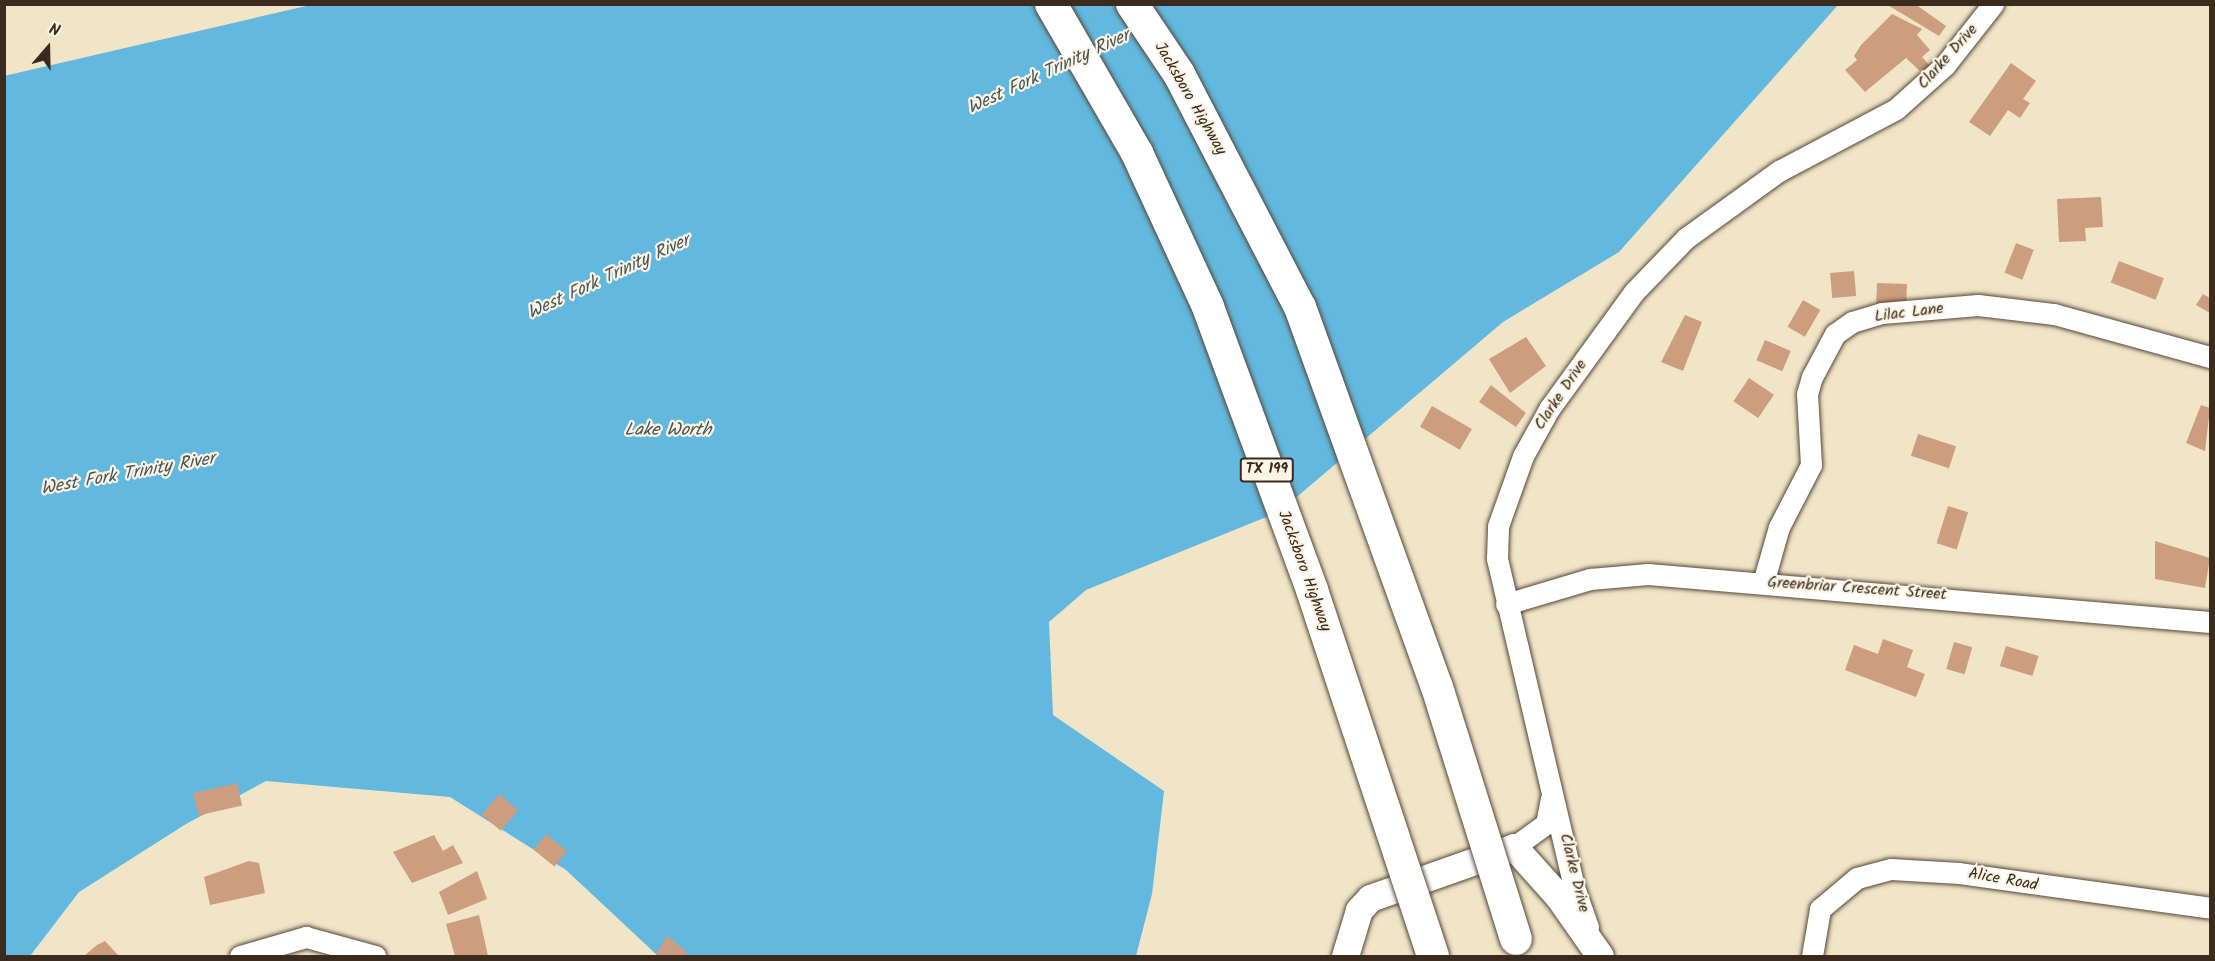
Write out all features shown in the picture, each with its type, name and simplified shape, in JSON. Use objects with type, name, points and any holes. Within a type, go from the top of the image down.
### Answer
[{"type":"highway","name":"Jacksboro Highway","points":[[1051,4],[1137,153],[1208,308],[1312,590],[1433,957]]},
{"type":"highway","name":"Jacksboro Highway","points":[[1132,4],[1179,74],[1299,307],[1437,687],[1516,939]]},
{"type":"main road","points":[[1346,957],[1359,910],[1370,898],[1514,847],[1558,896],[1600,956]]},
{"type":"street","name":"Clarke Drive","points":[[1600,956],[1574,887],[1506,604],[1496,541],[1523,456],[1549,410],[1634,292],[1712,215],[1779,171],[1896,109],[1944,65],[1993,4]]},
{"type":"street","name":"Lilac Lane","points":[[1763,583],[1779,527],[1811,465],[1807,394],[1812,377],[1835,334],[1852,322],[1882,313],[1978,305],[2054,314],[2211,357]]},
{"type":"street","name":"Greenbriar Crescent Street","points":[[1506,604],[1628,574],[1763,583],[2211,622]]},
{"type":"street","points":[[1514,847],[1546,824],[1550,788]]},
{"type":"street","name":"Alice Road","points":[[1812,957],[1815,921],[1820,909],[1857,878],[1891,869],[2211,908]]},
{"type":"street","points":[[240,957],[306,937],[375,957]]},
{"type":"water","name":"Lake Worth","points":[[315,4],[1838,5],[1619,252],[1503,322],[1279,512],[1086,590],[1049,622],[1053,715],[1164,791],[1152,894],[1136,956],[658,956],[566,870],[450,797],[266,781],[186,824],[79,892],[30,956],[5,956],[4,76]]},
{"type":"building","points":[[1886,4],[1915,4],[1946,26],[1939,36]]},
{"type":"building","points":[[1892,14],[1922,29],[1917,35],[1930,50],[1922,57],[1931,67],[1923,74],[1906,58],[1865,92],[1845,70],[1857,60],[1854,56],[1861,45]]},
{"type":"building","points":[[2011,63],[2036,81],[2023,99],[2030,103],[2020,118],[2008,110],[1990,136],[1969,122]]},
{"type":"building","points":[[2101,197],[2103,227],[2085,228],[2086,241],[2059,242],[2057,199]]},
{"type":"building","points":[[2016,243],[2034,250],[2022,280],[2005,273]]},
{"type":"building","points":[[2119,261],[2164,278],[2156,300],[2111,282]]},
{"type":"building","points":[[1854,271],[1856,296],[1832,298],[1830,273]]},
{"type":"building","points":[[1877,283],[1907,284],[1906,305],[1876,304]]},
{"type":"building","points":[[2203,294],[2210,298],[2210,313],[2196,305]]},
{"type":"building","points":[[1803,300],[1820,310],[1805,337],[1788,327]]},
{"type":"building","points":[[1685,315],[1702,322],[1683,371],[1661,362]]},
{"type":"building","points":[[1526,337],[1546,366],[1510,393],[1489,359]]},
{"type":"building","points":[[1765,340],[1791,351],[1782,371],[1756,360]]},
{"type":"building","points":[[1749,378],[1774,395],[1758,418],[1733,401]]},
{"type":"building","points":[[1491,385],[1526,413],[1516,427],[1479,402]]},
{"type":"building","points":[[2201,405],[2210,408],[2205,451],[2186,443]]},
{"type":"building","points":[[1432,406],[1472,429],[1460,450],[1420,427]]},
{"type":"building","points":[[1918,434],[1956,446],[1949,468],[1911,456]]},
{"type":"building","points":[[1948,506],[1968,512],[1957,549],[1937,543]]},
{"type":"building","points":[[2155,541],[2210,558],[2205,588],[2155,579]]},
{"type":"building","points":[[1883,639],[1913,650],[1907,667],[1925,674],[1916,697],[1845,670],[1854,645],[1878,654]]},
{"type":"building","points":[[1954,642],[1972,647],[1965,674],[1946,669]]},
{"type":"building","points":[[2006,646],[2039,656],[2032,676],[2000,666]]},
{"type":"building","points":[[237,783],[242,805],[198,816],[193,793]]},
{"type":"building","points":[[499,794],[518,810],[501,831],[482,815]]},
{"type":"building","points":[[546,834],[567,851],[554,867],[533,850]]},
{"type":"building","points":[[434,835],[443,851],[453,845],[463,863],[412,883],[393,852]]},
{"type":"building","points":[[249,861],[259,863],[265,893],[210,905],[204,877]]},
{"type":"building","points":[[477,871],[487,899],[448,915],[439,892]]},
{"type":"building","points":[[479,915],[488,956],[455,956],[446,924]]},
{"type":"building","points":[[667,936],[687,952],[685,956],[655,956]]},
{"type":"building","points":[[105,941],[119,956],[84,956],[97,945]]},
{"type":"water label","name":"West Fork Trinity River","points":[[1049,73]]},
{"type":"water label","name":"West Fork Trinity River","points":[[609,278]]},
{"type":"water label","name":"West Fork Trinity River","points":[[128,475]]}]
